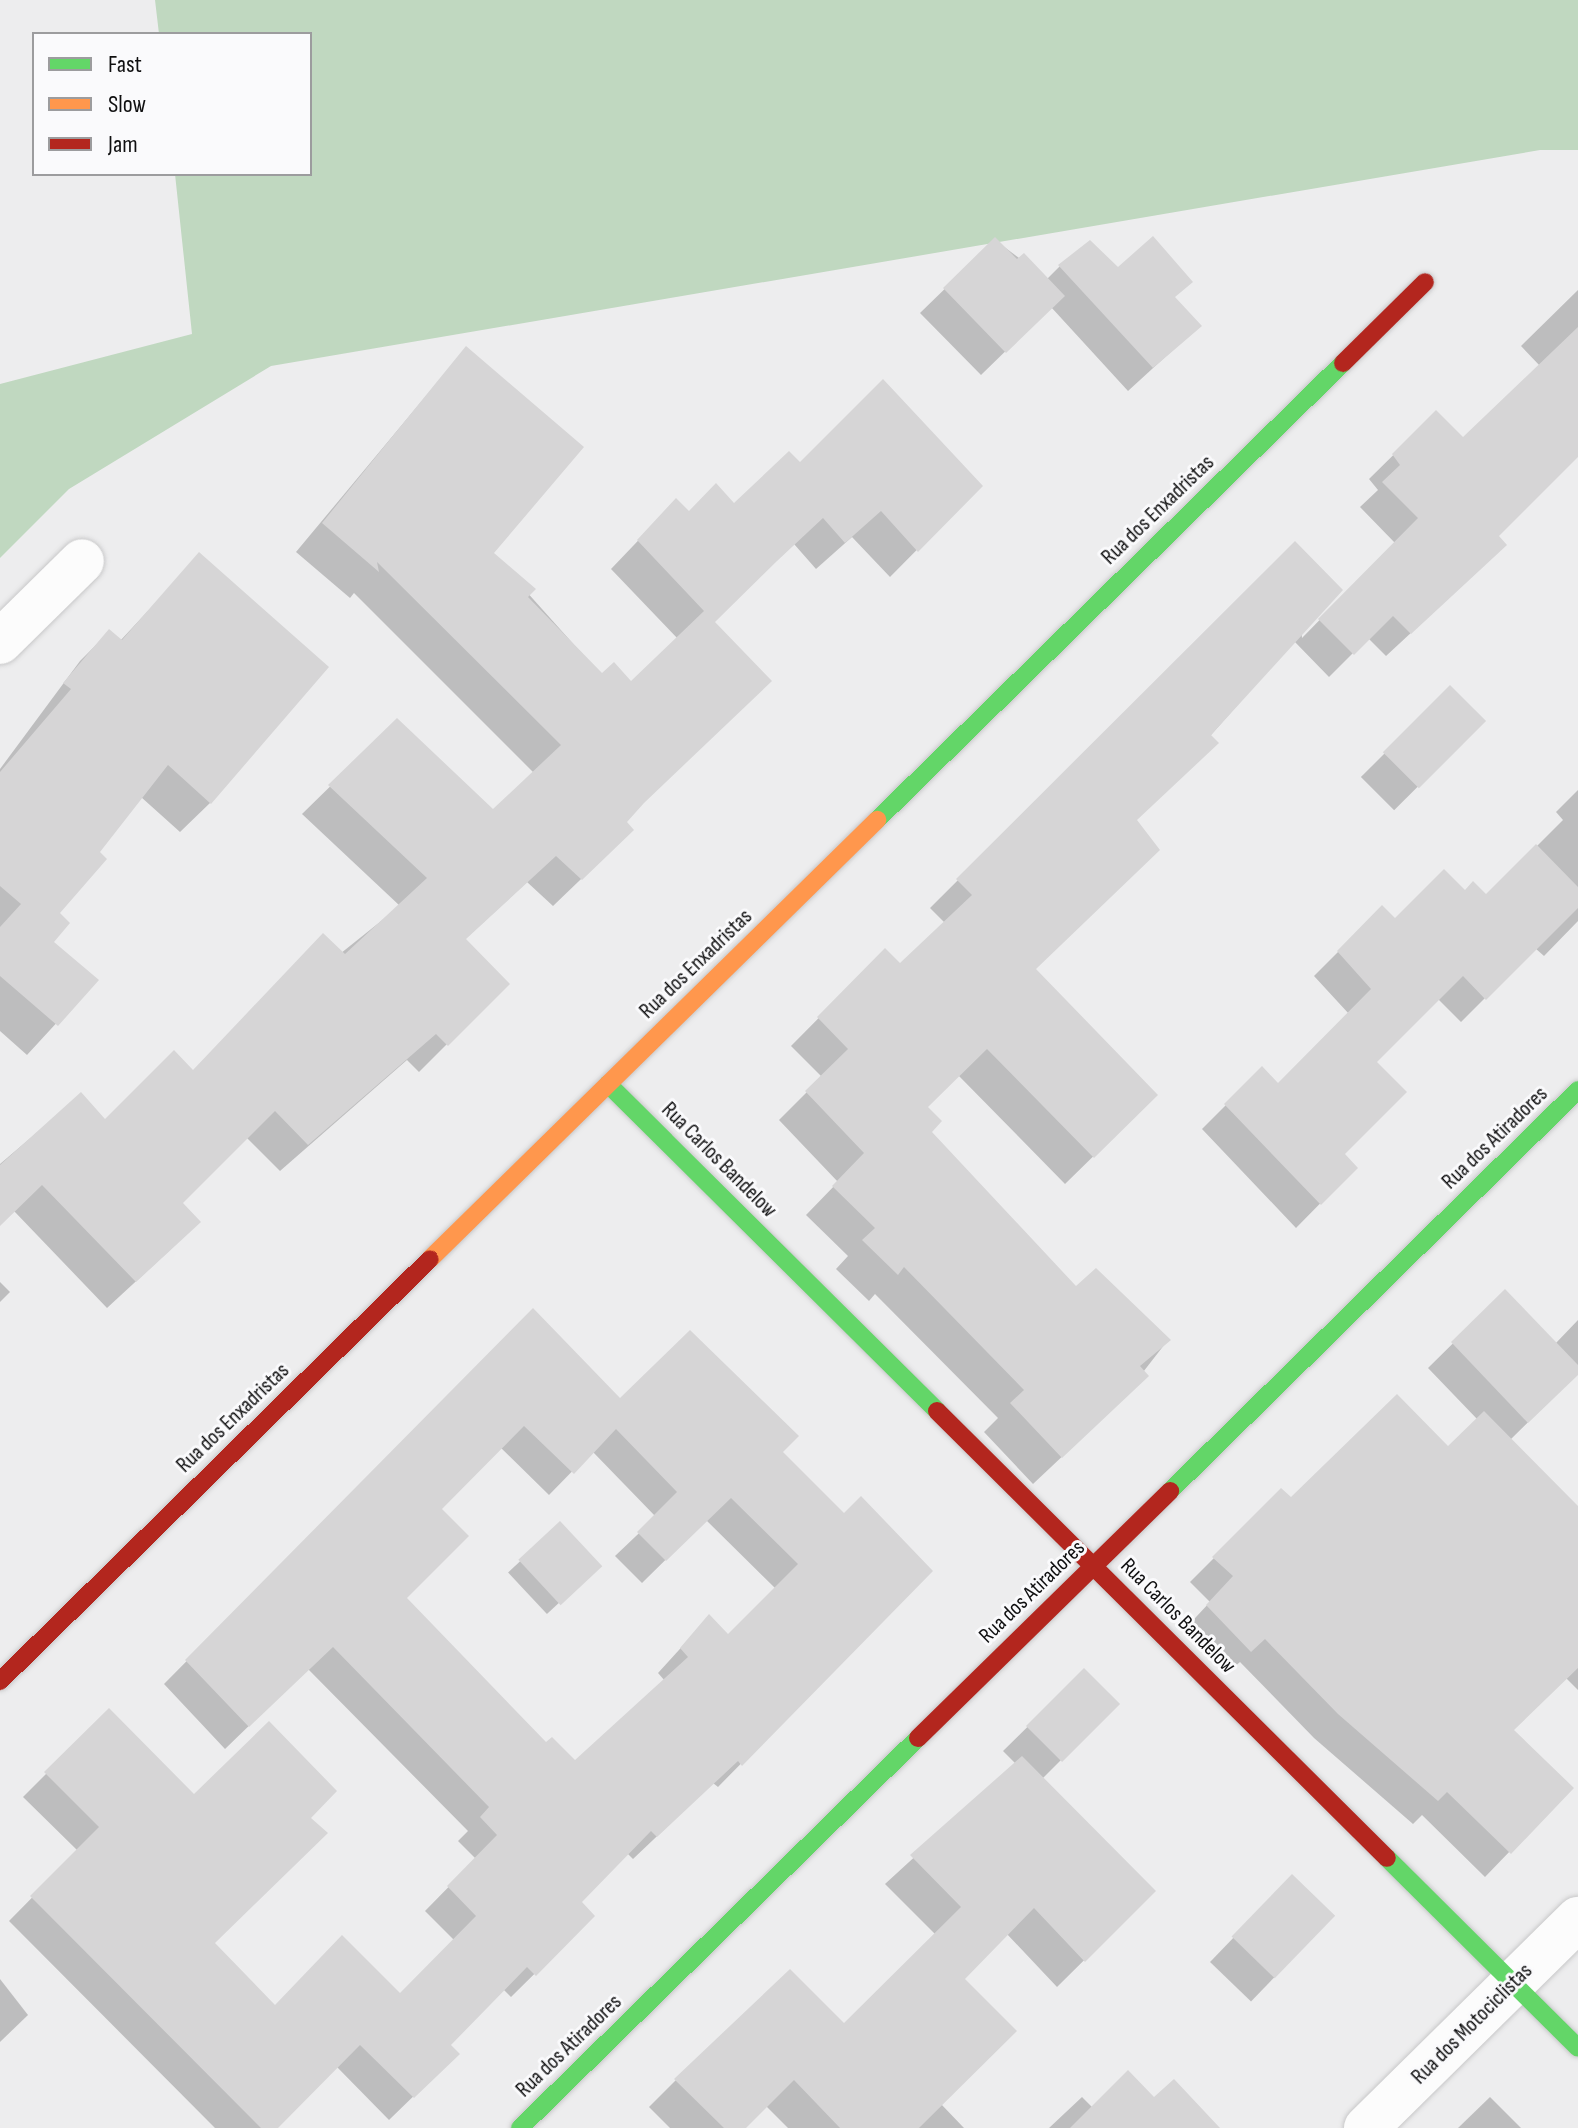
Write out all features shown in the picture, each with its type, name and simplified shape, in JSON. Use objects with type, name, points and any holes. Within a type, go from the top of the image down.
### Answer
[{"type":"street","name":"Rua dos Enxadristas","points":[[0,1681],[1425,282]]},
{"type":"street","points":[[0,642],[82,561]]},
{"type":"street","name":"Rua Carlos Bandelow","points":[[608,1084],[1578,2048]]},
{"type":"street","name":"Rua dos Atiradores","points":[[520,2128],[1578,1090]]},
{"type":"street","name":"Rua dos Motociclistas","points":[[1366,2128],[1578,1919]]},
{"type":"green space","points":[[155,0],[1578,0],[1578,150],[1540,150],[271,366],[69,489],[0,558],[0,384],[192,334],[175,176],[312,176],[312,32],[159,32]]},
{"type":"building","points":[[1153,236],[1193,282],[1175,297],[1202,326],[1153,368],[1058,265],[1090,240],[1118,267]]},
{"type":"building","points":[[995,237],[1017,259],[1024,253],[1065,296],[1006,353],[943,288]]},
{"type":"building","points":[[1578,327],[1578,457],[1499,536],[1507,545],[1411,634],[1393,616],[1354,655],[1318,619],[1418,518],[1382,482],[1400,465],[1392,454],[1436,410],[1463,437]]},
{"type":"building","points":[[466,346],[584,447],[494,553],[536,589],[528,597],[602,673],[614,662],[631,681],[704,611],[637,540],[676,498],[689,511],[716,483],[734,503],[789,451],[800,462],[883,379],[983,486],[918,552],[881,511],[845,543],[823,518],[777,561],[715,622],[772,681],[644,803],[627,822],[634,830],[582,880],[556,856],[466,939],[510,984],[448,1046],[436,1034],[308,1145],[275,1111],[183,1203],[201,1222],[136,1282],[42,1185],[0,1226],[0,1165],[81,1092],[105,1119],[174,1050],[193,1070],[323,933],[345,954],[427,878],[328,785],[397,718],[493,809],[561,745],[377,562],[379,572],[322,523]]},
{"type":"building","points":[[1295,541],[1343,590],[1211,735],[1219,743],[1137,820],[1160,850],[1036,969],[1158,1095],[1094,1158],[987,1049],[928,1107],[942,1121],[932,1132],[1076,1286],[1096,1268],[1171,1340],[1140,1366],[1149,1376],[1062,1458],[1010,1403],[1024,1390],[904,1267],[898,1275],[862,1240],[875,1228],[832,1186],[864,1153],[805,1091],[848,1049],[817,1017],[885,948],[900,963],[972,895],[956,879]]},
{"type":"building","points":[[199,552],[329,667],[211,804],[168,765],[100,852],[107,859],[60,913],[70,923],[54,942],[99,980],[58,1026],[0,976],[0,927],[21,904],[0,886],[0,772],[71,689],[63,683],[109,629],[122,640]]},
{"type":"building","points":[[1450,685],[1486,721],[1419,788],[1383,752]]},
{"type":"building","points":[[1536,844],[1578,887],[1578,908],[1486,1000],[1463,976],[1377,1062],[1407,1092],[1345,1154],[1358,1168],[1321,1205],[1224,1104],[1262,1066],[1278,1083],[1371,989],[1337,951],[1382,905],[1395,918],[1444,869],[1465,890],[1473,881],[1486,894]]},
{"type":"building","points":[[1505,1289],[1578,1365],[1578,1375],[1528,1423],[1451,1342]]},
{"type":"building","points":[[533,1308],[620,1398],[690,1330],[799,1436],[783,1452],[844,1513],[861,1496],[933,1571],[742,1766],[738,1761],[657,1837],[651,1831],[582,1902],[595,1916],[536,1976],[527,1967],[451,2045],[460,2054],[414,2098],[360,2045],[278,2128],[261,2128],[30,1896],[99,1827],[44,1772],[109,1708],[194,1794],[269,1721],[337,1791],[311,1818],[328,1833],[215,1943],[275,2005],[342,1935],[400,1993],[476,1916],[447,1886],[497,1835],[480,1817],[489,1807],[333,1647],[249,1727],[185,1660]],"holes":[[[524,1426],[574,1474],[616,1429],[677,1492],[637,1532],[666,1561],[731,1498],[798,1564],[728,1634],[709,1614],[680,1648],[688,1657],[575,1760],[552,1737],[546,1742],[407,1598],[469,1536],[442,1509]]]},
{"type":"building","points":[[1397,1394],[1448,1446],[1484,1411],[1578,1506],[1578,1668],[1514,1730],[1574,1788],[1511,1854],[1447,1792],[1438,1801],[1338,1714],[1265,1639],[1251,1652],[1206,1605],[1233,1576],[1212,1557],[1281,1488],[1291,1497]]},
{"type":"building","points":[[560,1521],[602,1566],[561,1605],[518,1560]]},
{"type":"building","points":[[1084,1668],[1120,1704],[1062,1762],[1026,1726]]},
{"type":"building","points":[[1022,1756],[1156,1891],[1085,1962],[1034,1908],[965,1979],[1017,2031],[919,2128],[840,2128],[794,2080],[746,2128],[724,2128],[674,2079],[790,1969],[844,2023],[961,1907],[910,1855]]},
{"type":"building","points":[[1292,1874],[1335,1916],[1275,1978],[1232,1937]]},
{"type":"building","points":[[1128,2070],[1154,2097],[1174,2079],[1220,2128],[1070,2128]]},
{"type":"traffic: fast","points":[[877,820],[1343,363]]},
{"type":"traffic: fast","points":[[608,1084],[937,1411]]},
{"type":"traffic: fast","points":[[1170,1491],[1578,1090]]},
{"type":"traffic: fast","points":[[520,2128],[918,1738]]},
{"type":"traffic: fast","points":[[1387,1858],[1578,2048]]},
{"type":"traffic: slow","points":[[430,1259],[877,820]]},
{"type":"traffic: jam","points":[[1343,363],[1425,282]]},
{"type":"traffic: jam","points":[[0,1681],[430,1259]]},
{"type":"traffic: jam","points":[[937,1411],[1387,1858]]},
{"type":"traffic: jam","points":[[918,1738],[1170,1491]]}]
